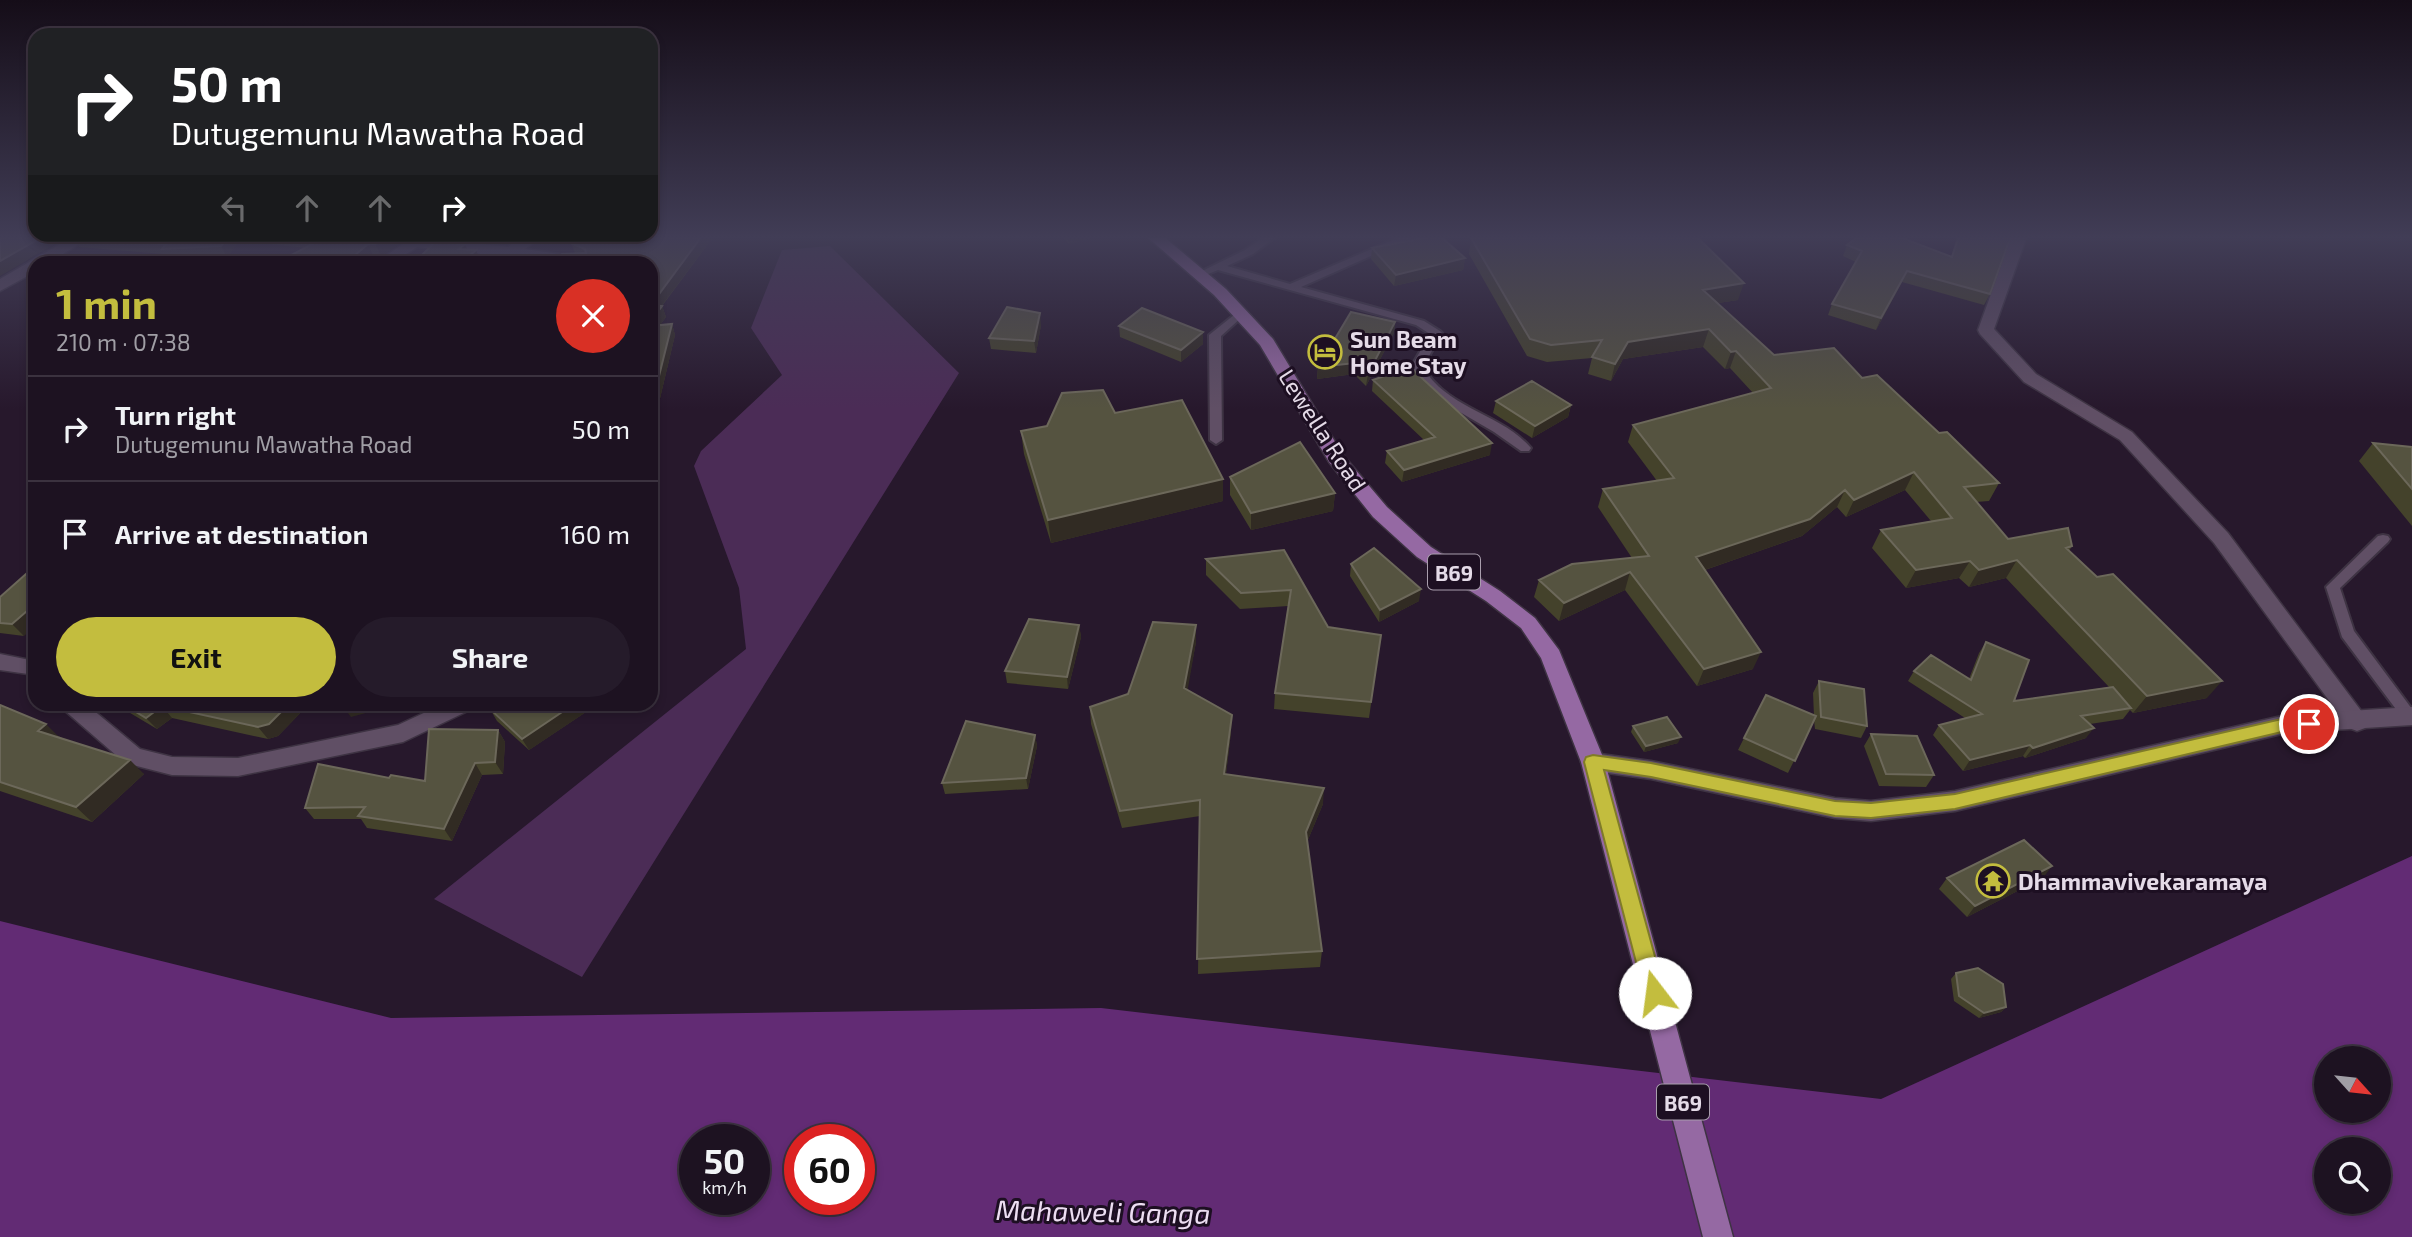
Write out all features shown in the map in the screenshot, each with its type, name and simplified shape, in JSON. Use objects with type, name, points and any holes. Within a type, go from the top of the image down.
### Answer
[{"type":"main road","name":"Lewella Road","points":[[1225,294],[1239,314],[1267,344],[1336,458],[1380,512],[1424,552],[1493,596],[1528,623],[1551,656],[1593,762],[1718,1237]]},
{"type":"street","points":[[1999,294],[1986,330],[2030,379],[2126,436],[2221,538],[2357,722]]},
{"type":"street","points":[[0,662],[28,667]]},
{"type":"street","points":[[80,711],[133,757],[172,766],[238,767],[403,733],[448,711]]},
{"type":"street","points":[[1593,762],[1651,770],[1835,808],[1871,811],[1955,801],[2286,724],[2357,722],[2410,716]]},
{"type":"lane","points":[[1310,294],[1420,323],[1437,333],[1417,367],[1422,381],[1469,414],[1509,434],[1525,448]]},
{"type":"lane","points":[[1216,440],[1215,335],[1239,314]]},
{"type":"lane","points":[[2383,539],[2333,587],[2347,633],[2410,716]]},
{"type":"shaded area","points":[[765,294],[878,294],[959,373],[582,977],[434,899],[746,649],[739,588],[694,466],[701,451],[782,375],[751,328]]},
{"type":"water","name":"Mahaweli Ganga","points":[[2412,856],[2412,1237],[0,1237],[0,921],[391,1018],[1101,1008],[1881,1099]]},
{"type":"building","points":[[1504,294],[1707,294],[1774,355],[1834,348],[1862,378],[1877,375],[1939,433],[1947,432],[1999,483],[1964,487],[2008,539],[2068,528],[2072,546],[2066,548],[2097,577],[2113,574],[2222,681],[2147,696],[2017,560],[1979,570],[1970,561],[1916,570],[1881,530],[1952,518],[1914,472],[1854,500],[1845,490],[1810,519],[1696,557],[1761,652],[1704,669],[1630,572],[1564,603],[1539,580],[1572,564],[1649,556],[1603,489],[1674,478],[1633,425],[1771,388],[1736,351],[1731,352],[1709,329],[1628,342],[1615,364],[1592,357],[1602,340],[1551,345],[1530,339]]},
{"type":"building","points":[[1838,294],[1894,294],[1881,318],[1832,304]]},
{"type":"building","points":[[1007,307],[1040,313],[1034,341],[989,338]]},
{"type":"building","points":[[1142,308],[1203,332],[1181,350],[1119,326]]},
{"type":"building","points":[[1351,312],[1395,322],[1368,374],[1355,363],[1318,367]]},
{"type":"building","points":[[672,324],[658,380],[658,325]]},
{"type":"building","points":[[1410,367],[1492,443],[1404,470],[1387,451],[1435,437],[1373,380]]},
{"type":"building","points":[[1532,381],[1571,405],[1535,426],[1496,401]]},
{"type":"building","points":[[1103,390],[1115,413],[1182,400],[1223,479],[1048,520],[1021,431],[1047,426],[1062,393]]},
{"type":"building","points":[[1300,442],[1335,493],[1251,513],[1230,477]]},
{"type":"building","points":[[2373,443],[2412,447],[2412,489]]},
{"type":"building","points":[[1374,548],[1421,589],[1380,610],[1351,564]]},
{"type":"building","points":[[1284,550],[1328,627],[1381,635],[1371,702],[1275,693],[1291,590],[1241,593],[1206,559]]},
{"type":"building","points":[[28,572],[28,610],[12,624],[0,623],[0,597]]},
{"type":"building","points":[[1029,619],[1079,625],[1067,677],[1005,671]]},
{"type":"building","points":[[1153,622],[1196,625],[1184,688],[1232,715],[1224,774],[1324,788],[1306,832],[1322,951],[1197,959],[1200,800],[1120,811],[1090,707],[1128,694]]},
{"type":"building","points":[[1986,642],[2029,660],[2014,701],[2113,687],[2131,708],[2081,716],[2094,728],[2033,748],[2030,745],[1970,760],[1939,725],[1982,714],[1914,671],[1931,655],[1971,680]]},
{"type":"building","points":[[1819,681],[1864,689],[1867,726],[1821,717]]},
{"type":"building","points":[[1766,695],[1816,716],[1795,761],[1744,738]]},
{"type":"building","points":[[0,705],[46,724],[38,731],[130,760],[76,807],[0,782]]},
{"type":"building","points":[[134,711],[155,711],[146,718]]},
{"type":"building","points":[[185,711],[282,711],[269,724],[258,727]]},
{"type":"building","points":[[492,711],[564,711],[522,739]]},
{"type":"building","points":[[1667,717],[1681,737],[1646,746],[1633,726]]},
{"type":"building","points":[[966,721],[1035,735],[1026,778],[942,783]]},
{"type":"building","points":[[429,729],[498,730],[495,762],[475,763],[444,829],[358,816],[365,807],[305,808],[318,764],[389,778],[391,775],[425,781]]},
{"type":"building","points":[[1871,734],[1917,736],[1934,775],[1886,774]]},
{"type":"building","points":[[2024,840],[2052,866],[1975,906],[1947,878]]},
{"type":"building","points":[[1978,968],[2003,984],[2006,1007],[1984,1013],[1959,996],[1956,973]]},
{"type":"place","name":"Sun Beam Home Stay","points":[[1325,352]]},
{"type":"place","name":"Dhammavivekaramaya","points":[[1993,881]]},
{"type":"route","points":[[1655,993],[1593,762],[1651,770],[1835,808],[1871,811],[1955,801],[2286,724],[2309,724]]}]
